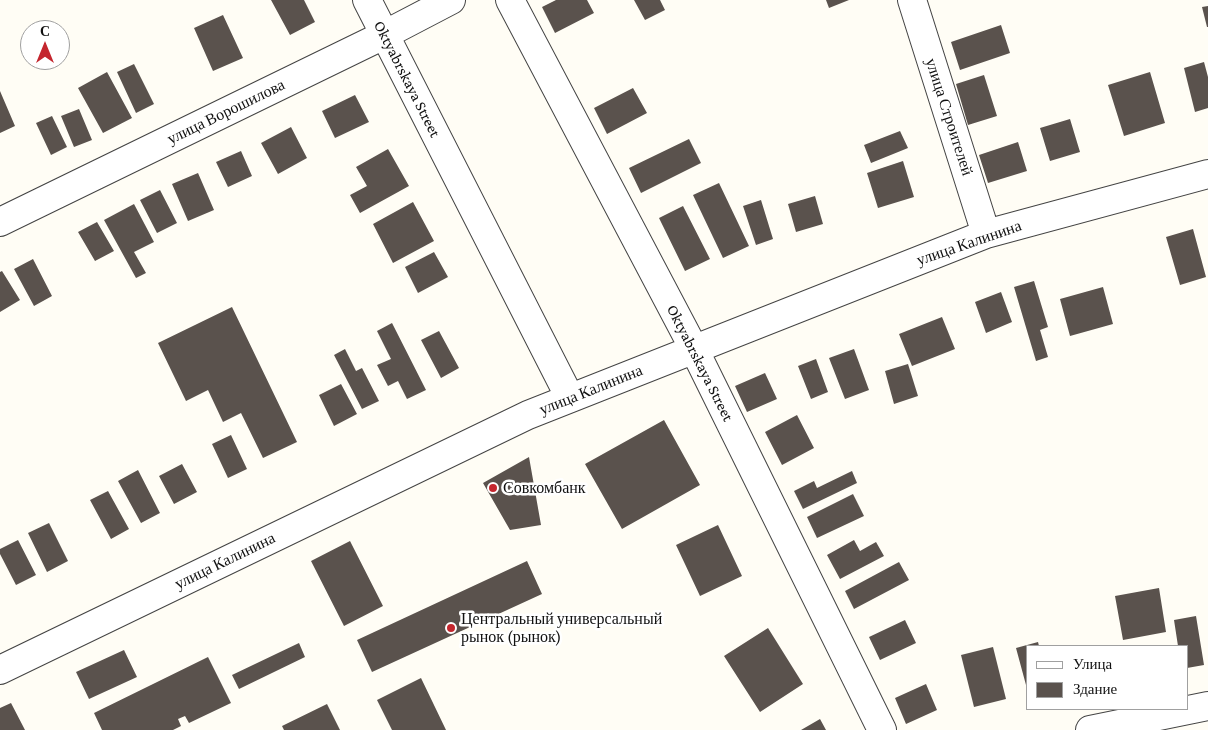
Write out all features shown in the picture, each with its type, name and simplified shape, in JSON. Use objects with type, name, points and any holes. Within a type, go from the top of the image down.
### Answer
[{"type":"street","name":"Oktyabrskaya Street","points":[[367,0],[570,398]]},
{"type":"street","name":"улица Ворошилова","points":[[0,222],[451,0]]},
{"type":"street","name":"Oktyabrskaya Street","points":[[510,0],[694,349],[882,730]]},
{"type":"street","name":"улица Строителей","points":[[912,0],[986,234]]},
{"type":"street","name":"улица Калинина","points":[[0,670],[519,419],[570,398],[986,234],[1208,174]]},
{"type":"street","points":[[1090,730],[1208,706]]},
{"type":"building","points":[[271,0],[304,0],[315,22],[290,35]]},
{"type":"building","points":[[556,0],[587,0],[594,13],[555,33],[542,7]]},
{"type":"building","points":[[634,0],[660,0],[665,10],[645,20]]},
{"type":"building","points":[[826,0],[849,0],[829,8]]},
{"type":"building","points":[[1208,6],[1208,27],[1207,27],[1202,7]]},
{"type":"building","points":[[223,15],[243,58],[213,71],[194,28]]},
{"type":"building","points":[[1001,25],[1010,53],[960,70],[951,42]]},
{"type":"building","points":[[1204,62],[1208,77],[1208,108],[1195,112],[1184,68]]},
{"type":"building","points":[[134,64],[154,104],[136,113],[117,72]]},
{"type":"building","points":[[107,72],[132,118],[103,133],[78,88]]},
{"type":"building","points":[[1150,72],[1165,123],[1124,136],[1108,85]]},
{"type":"building","points":[[984,75],[997,116],[968,125],[956,84]]},
{"type":"building","points":[[633,88],[647,113],[607,134],[594,108]]},
{"type":"building","points":[[0,91],[15,126],[0,133]]},
{"type":"building","points":[[355,95],[369,122],[335,138],[322,111]]},
{"type":"building","points":[[79,109],[92,140],[74,147],[61,116]]},
{"type":"building","points":[[52,116],[67,147],[51,155],[36,123]]},
{"type":"building","points":[[1070,119],[1080,152],[1050,161],[1040,128]]},
{"type":"building","points":[[291,127],[307,158],[278,174],[261,143]]},
{"type":"building","points":[[900,131],[908,148],[871,163],[864,145]]},
{"type":"building","points":[[689,139],[701,163],[641,193],[629,168]]},
{"type":"building","points":[[1018,142],[1027,171],[988,183],[979,155]]},
{"type":"building","points":[[388,149],[409,186],[360,213],[350,195],[367,186],[356,167]]},
{"type":"building","points":[[241,151],[252,176],[228,187],[216,162]]},
{"type":"building","points":[[903,161],[914,197],[878,208],[867,173]]},
{"type":"building","points":[[198,173],[214,210],[188,221],[172,184]]},
{"type":"building","points":[[719,183],[749,246],[723,258],[693,195]]},
{"type":"building","points":[[160,190],[177,223],[157,233],[140,200]]},
{"type":"building","points":[[815,196],[823,224],[796,232],[788,204]]},
{"type":"building","points":[[761,200],[773,239],[756,245],[743,206]]},
{"type":"building","points":[[413,202],[434,241],[393,263],[373,224]]},
{"type":"building","points":[[134,204],[154,242],[134,252],[146,273],[136,278],[104,220]]},
{"type":"building","points":[[683,206],[710,259],[685,271],[659,218]]},
{"type":"building","points":[[97,222],[114,251],[95,261],[78,232]]},
{"type":"building","points":[[1193,229],[1206,277],[1180,285],[1166,237]]},
{"type":"building","points":[[434,252],[448,277],[418,293],[405,267]]},
{"type":"building","points":[[33,259],[52,296],[34,306],[14,269]]},
{"type":"building","points":[[2,271],[20,300],[0,312],[0,272]]},
{"type":"building","points":[[1034,281],[1048,327],[1040,330],[1048,357],[1036,361],[1014,287]]},
{"type":"building","points":[[1103,287],[1113,324],[1070,336],[1060,299]]},
{"type":"building","points":[[1001,292],[1012,322],[986,333],[975,302]]},
{"type":"building","points":[[232,307],[297,442],[263,458],[241,413],[223,422],[208,390],[186,401],[158,343]]},
{"type":"building","points":[[942,317],[955,349],[912,366],[899,334]]},
{"type":"building","points":[[392,323],[426,390],[407,399],[398,381],[388,386],[377,365],[391,359],[377,331]]},
{"type":"building","points":[[439,331],[459,368],[441,378],[421,340]]},
{"type":"building","points":[[345,349],[356,371],[362,368],[379,401],[362,409],[334,355]]},
{"type":"building","points":[[854,349],[869,390],[845,399],[829,358]]},
{"type":"building","points":[[816,359],[828,392],[811,399],[798,366]]},
{"type":"building","points":[[908,364],[918,396],[894,404],[885,371]]},
{"type":"building","points":[[765,373],[777,399],[747,412],[735,386]]},
{"type":"building","points":[[341,384],[357,414],[334,426],[319,395]]},
{"type":"building","points":[[797,415],[814,448],[782,465],[765,432]]},
{"type":"building","points":[[664,420],[700,485],[622,529],[585,464]]},
{"type":"building","points":[[231,435],[247,469],[228,478],[212,444]]},
{"type":"building","points":[[529,457],[541,525],[510,530],[483,483]]},
{"type":"building","points":[[182,464],[197,492],[174,504],[159,476]]},
{"type":"building","points":[[138,470],[160,513],[141,523],[118,481]]},
{"type":"building","points":[[852,471],[857,483],[803,509],[794,491],[814,481],[817,488]]},
{"type":"building","points":[[108,491],[129,529],[111,539],[90,500]]},
{"type":"building","points":[[853,494],[864,516],[817,538],[807,517]]},
{"type":"building","points":[[49,523],[68,561],[47,572],[28,533]]},
{"type":"building","points":[[718,525],[742,576],[700,596],[676,545]]},
{"type":"building","points":[[18,540],[36,575],[16,585],[0,554],[0,549]]},
{"type":"building","points":[[854,540],[860,551],[876,542],[884,556],[840,579],[827,555]]},
{"type":"building","points":[[350,541],[383,606],[344,626],[311,561]]},
{"type":"building","points":[[527,561],[542,594],[372,672],[357,640]]},
{"type":"building","points":[[899,562],[909,580],[854,609],[845,591]]},
{"type":"building","points":[[1159,588],[1166,632],[1123,640],[1115,596]]},
{"type":"building","points":[[1196,616],[1204,665],[1188,668],[1188,645],[1178,645],[1174,620]]},
{"type":"building","points":[[905,620],[916,643],[880,660],[869,637]]},
{"type":"building","points":[[768,628],[803,684],[760,712],[724,656]]},
{"type":"building","points":[[1038,642],[1039,645],[1027,645]]},
{"type":"building","points":[[299,643],[305,657],[239,689],[232,675]]},
{"type":"building","points":[[1026,645],[1026,685],[1016,648]]},
{"type":"building","points":[[993,647],[1006,699],[974,707],[961,655]]},
{"type":"building","points":[[124,650],[137,677],[89,699],[76,672]]},
{"type":"building","points":[[208,657],[231,703],[189,723],[185,716],[178,719],[181,726],[173,730],[102,730],[94,713]]},
{"type":"building","points":[[421,678],[446,730],[392,730],[377,700]]},
{"type":"building","points":[[926,684],[937,710],[906,724],[895,698]]},
{"type":"building","points":[[11,703],[25,730],[0,730],[0,708]]},
{"type":"building","points":[[327,704],[340,730],[284,730],[282,726]]},
{"type":"building","points":[[820,719],[826,730],[801,730]]},
{"type":"place","name":"Совкомбанк","points":[[493,488]]},
{"type":"place","name":"Центральный универсальный рынок (рынок)","points":[[451,628]]}]
